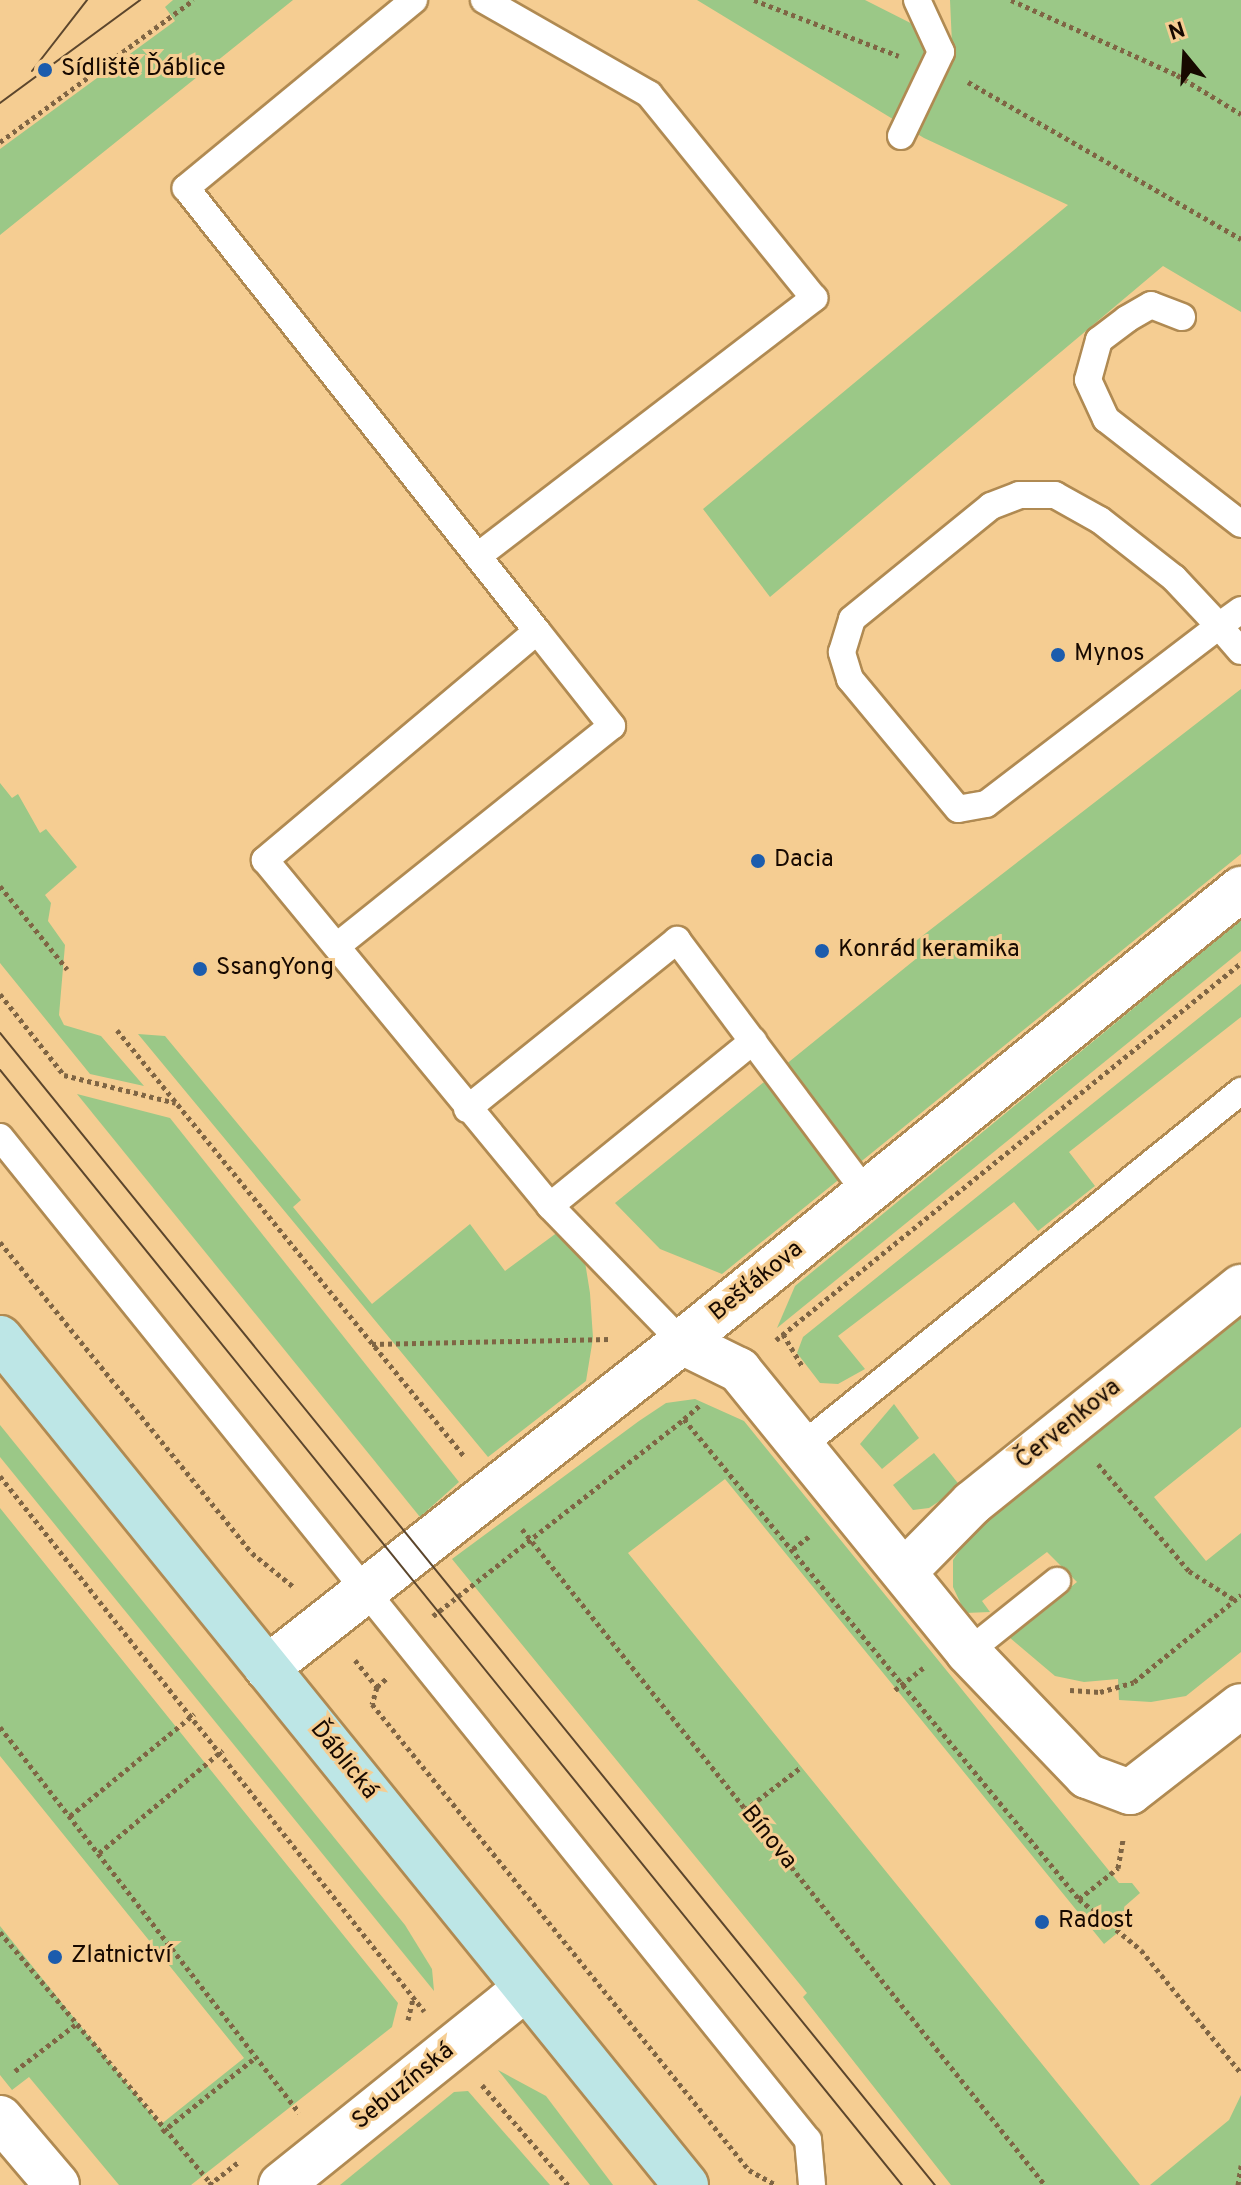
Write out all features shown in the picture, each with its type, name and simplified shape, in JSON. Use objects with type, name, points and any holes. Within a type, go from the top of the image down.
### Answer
[{"type":"main road","name":"Ďáblická","points":[[0,1338],[686,2185]]},
{"type":"street","name":"Bešťákova","points":[[267,1668],[682,1342],[1241,889]]},
{"type":"street","name":"Červenkova","points":[[905,1571],[972,1503],[1241,1287]]},
{"type":"street","points":[[682,1342],[739,1370],[968,1652],[1087,1776],[1130,1792],[1241,1706]]},
{"type":"street","name":"Sebuzínská","points":[[281,2185],[526,1988]]},
{"type":"street","points":[[0,2118],[57,2185]]},
{"type":"lane","points":[[337,946],[612,726],[186,188],[414,0]]},
{"type":"lane","points":[[478,556],[814,298],[649,94],[484,0]]},
{"type":"lane","points":[[901,136],[936,70],[941,52],[917,0]]},
{"type":"lane","points":[[1182,317],[1151,305],[1127,319],[1099,340],[1088,380],[1106,419],[1241,524]]},
{"type":"lane","points":[[1241,610],[1219,626],[986,804],[958,809],[850,679],[842,652],[852,619],[991,506],[1019,495],[1055,495],[1100,520],[1174,578],[1219,626],[1241,651]]},
{"type":"lane","points":[[537,631],[265,860],[550,1206],[682,1342]]},
{"type":"lane","points":[[467,1109],[677,940],[866,1193]]},
{"type":"lane","points":[[550,1206],[753,1041]]},
{"type":"lane","points":[[802,1446],[1241,1091]]},
{"type":"lane","points":[[0,1137],[368,1589],[808,2140],[812,2185]]},
{"type":"lane","points":[[968,1652],[1057,1581]]},
{"type":"path","points":[[0,142],[193,0]]},
{"type":"path","points":[[754,0],[936,70],[1241,239]]},
{"type":"path","points":[[1011,0],[1177,75],[1241,114]]},
{"type":"path","points":[[0,886],[67,969]]},
{"type":"path","points":[[776,2185],[749,2170],[372,1704],[377,1687],[402,1665],[418,1627],[684,1419],[739,1370],[1241,963]]},
{"type":"path","points":[[0,994],[64,1075],[176,1103]]},
{"type":"path","name":"Bínova","points":[[117,1030],[531,1539],[1045,2185]]},
{"type":"path","points":[[0,1242],[252,1553],[285,1577],[377,1687]]},
{"type":"path","points":[[783,1334],[805,1372]]},
{"type":"path","points":[[372,1344],[682,1342]]},
{"type":"path","points":[[684,1419],[1079,1899],[1141,1950],[1241,2073]]},
{"type":"path","points":[[1067,1428],[1189,1571],[1235,1600]]},
{"type":"path","points":[[0,1476],[223,1750],[453,2047],[568,2185]]},
{"type":"path","points":[[1063,1689],[1100,1692],[1134,1682],[1241,1595]]},
{"type":"path","points":[[70,1816],[194,1714]]},
{"type":"path","points":[[0,1727],[300,2114]]},
{"type":"path","points":[[99,1853],[223,1750]]},
{"type":"path","points":[[745,1810],[800,1768]]},
{"type":"path","points":[[1079,1899],[1118,1868],[1130,1792]]},
{"type":"path","points":[[0,1932],[162,2132],[212,2185]]},
{"type":"path","points":[[15,2071],[75,2025]]},
{"type":"path","points":[[162,2132],[256,2057]]},
{"type":"path","points":[[1238,2185],[1241,2165]]},
{"type":"green space","points":[[173,0],[293,0],[0,235],[0,149],[175,21],[165,7]]},
{"type":"green space","points":[[697,0],[865,0],[952,44],[950,0],[1241,0],[1241,312],[1163,266],[770,597],[703,509],[1068,205],[924,138]]},
{"type":"green space","points":[[1241,689],[1241,854],[722,1274],[660,1249],[615,1203],[917,958],[908,947]]},
{"type":"green space","points":[[0,783],[12,798],[18,794],[40,833],[46,829],[77,867],[45,895],[51,903],[48,921],[65,945],[59,1015],[64,1025],[101,1036],[144,1086],[90,1074],[0,963]]},
{"type":"green space","points":[[1241,920],[1241,951],[777,1328],[795,1286]]},
{"type":"green space","points":[[1241,984],[1241,1017],[1069,1152],[1095,1186],[1038,1231],[1014,1202],[838,1336],[865,1369],[838,1384],[820,1383],[797,1353],[803,1337]]},
{"type":"green space","points":[[138,1034],[165,1036],[301,1200],[293,1207],[372,1304],[470,1224],[505,1271],[562,1229],[585,1262],[590,1293],[593,1338],[586,1381],[488,1457]]},
{"type":"green space","points":[[77,1094],[170,1118],[459,1482],[420,1517]]},
{"type":"green space","points":[[1241,1315],[1241,1427],[1154,1497],[1206,1561],[1241,1533],[1241,1652],[1186,1696],[1151,1702],[1119,1700],[1118,1679],[1084,1682],[1055,1676],[1009,1637],[1077,1582],[1047,1552],[982,1601],[990,1612],[965,1613],[953,1587],[953,1560],[970,1535]]},
{"type":"green space","points":[[695,1399],[744,1421],[1119,1883],[1132,1883],[1140,1893],[1124,1907],[1133,1920],[1104,1944],[725,1479],[628,1553],[1140,2185],[951,2185],[803,1997],[807,1993],[452,1559],[666,1403]]},
{"type":"green space","points":[[894,1404],[919,1438],[882,1469],[860,1444]]},
{"type":"green space","points":[[0,1425],[405,1925],[432,1969],[434,1991],[0,1457]]},
{"type":"green space","points":[[934,1453],[961,1487],[929,1508],[913,1510],[893,1485]]},
{"type":"green space","points":[[0,1508],[398,2003],[392,2027],[191,2185],[119,2185],[29,2077],[12,2090],[0,2075],[0,1926],[160,2125],[244,2058],[0,1756]]},
{"type":"green space","points":[[498,2070],[546,2096],[613,2185],[590,2185]]},
{"type":"green space","points":[[468,2091],[550,2185],[340,2185],[454,2092]]},
{"type":"green space","points":[[1241,2095],[1241,2185],[1150,2185],[1229,2120]]},
{"type":"tram line","points":[[32,71],[87,0]]},
{"type":"tram line","points":[[0,103],[140,0]]},
{"type":"tram line","points":[[0,1033],[935,2185]]},
{"type":"tram line","points":[[0,1070],[902,2185]]},
{"type":"place","name":"Sídliště Ďáblice","points":[[45,70]]},
{"type":"place","name":"Mynos","points":[[1058,655]]},
{"type":"place","name":"Dacia","points":[[758,861]]},
{"type":"place","name":"Konrád keramika","points":[[822,951]]},
{"type":"place","name":"SsangYong","points":[[200,969]]},
{"type":"place","name":"Radost","points":[[1042,1922]]},
{"type":"place","name":"Zlatnictví","points":[[55,1957]]}]
